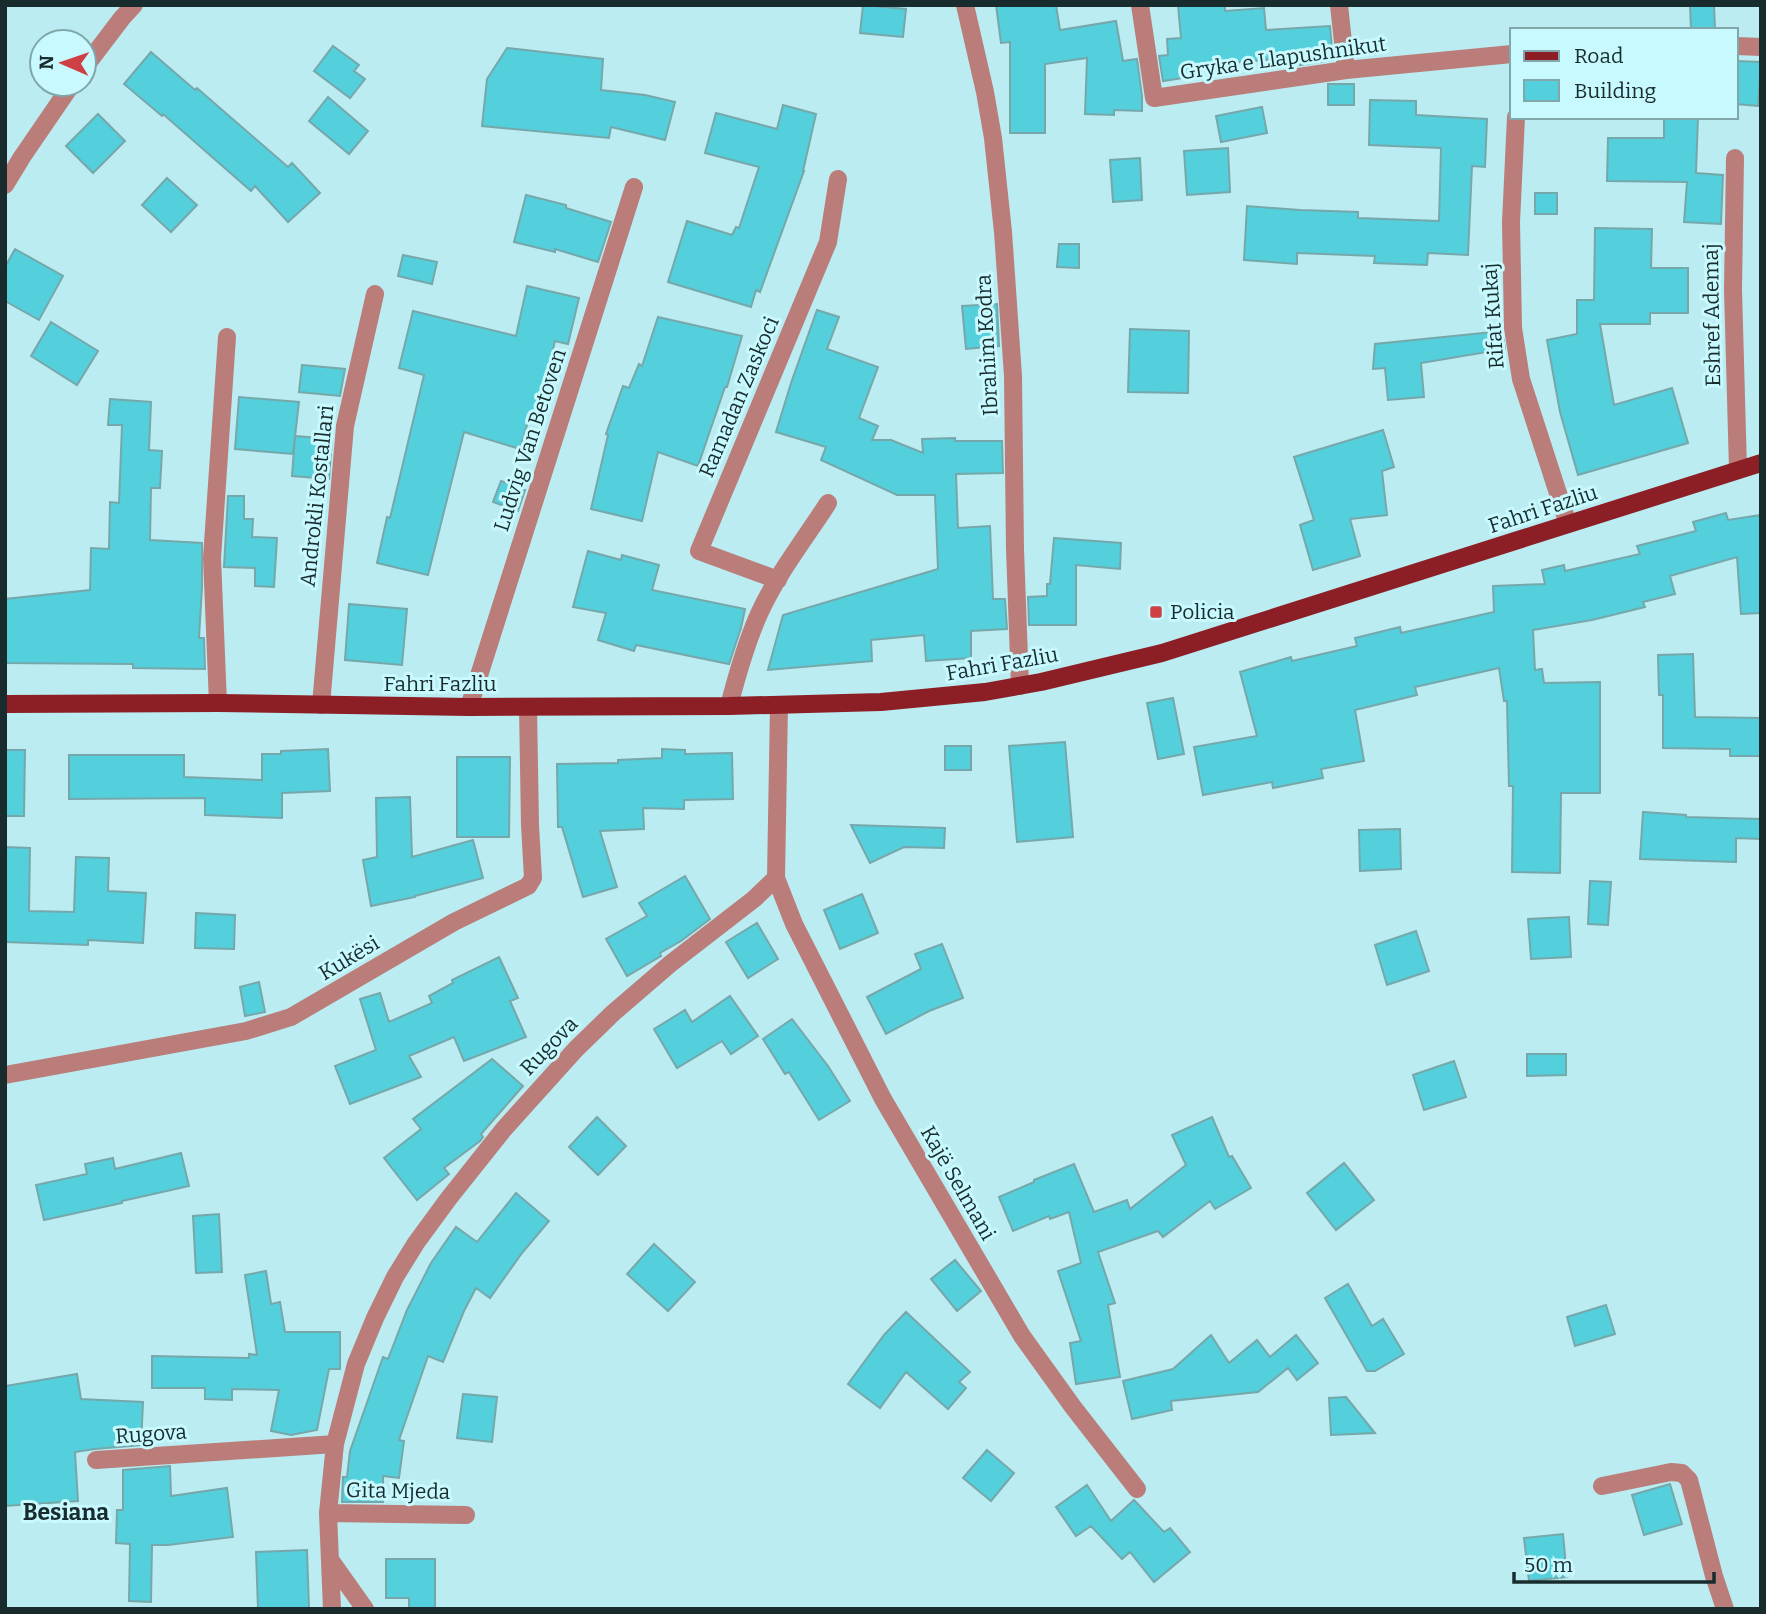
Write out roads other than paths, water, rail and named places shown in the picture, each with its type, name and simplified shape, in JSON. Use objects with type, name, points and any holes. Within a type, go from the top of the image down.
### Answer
[{"type":"main road","name":"Fahri Fazliu","points":[[5,704],[218,702],[469,707],[729,706],[907,701],[985,692],[1162,653],[1761,463]]},
{"type":"street","points":[[98,50],[134,5]]},
{"type":"street","name":"Ibrahim Kodra","points":[[965,5],[993,138],[1003,232],[1013,376],[1020,686]]},
{"type":"street","name":"Gryka e Llapushnikut","points":[[1140,5],[1154,98],[1346,70],[1510,54]]},
{"type":"street","points":[[1339,5],[1346,70]]},
{"type":"street","points":[[1738,46],[1761,47]]},
{"type":"street","points":[[5,185],[62,98]]},
{"type":"street","name":"Rifat Kukaj","points":[[1516,119],[1511,222],[1513,328],[1521,379],[1568,524]]},
{"type":"street","name":"Eshref Ademaj","points":[[1735,158],[1733,289],[1738,470]]},
{"type":"street","name":"Ramadan Zaskoci","points":[[778,580],[699,551],[828,242],[838,179]]},
{"type":"street","name":"Ludvig Van Betoven","points":[[469,707],[634,187]]},
{"type":"street","name":"Androkli Kostallari","points":[[321,705],[345,426],[375,294]]},
{"type":"street","points":[[218,702],[212,558],[226,337]]},
{"type":"street","points":[[729,706],[760,612],[828,503]]},
{"type":"street","points":[[776,878],[779,705]]},
{"type":"street","name":"Kukësi","points":[[5,1075],[246,1031],[291,1017],[454,922],[528,886],[533,878],[528,707]]},
{"type":"street","name":"Rugova","points":[[331,1609],[328,1513],[335,1444],[356,1364],[375,1318],[409,1254],[503,1130],[585,1040],[612,1013],[754,900],[776,878]]},
{"type":"street","name":"Kajë Selmani","points":[[776,878],[793,924],[883,1099],[1021,1336],[1137,1489]]},
{"type":"street","name":"Rugova","points":[[96,1460],[335,1444]]},
{"type":"street","points":[[1602,1486],[1671,1472],[1682,1473],[1689,1480],[1725,1609]]},
{"type":"street","name":"Gita Mjeda","points":[[328,1513],[466,1515]]},
{"type":"street","points":[[331,1561],[365,1609]]},
{"type":"place","name":"Policia","points":[[1156,612]]},
{"type":"district","name":"Besiana","points":[[66,1512]]}]
